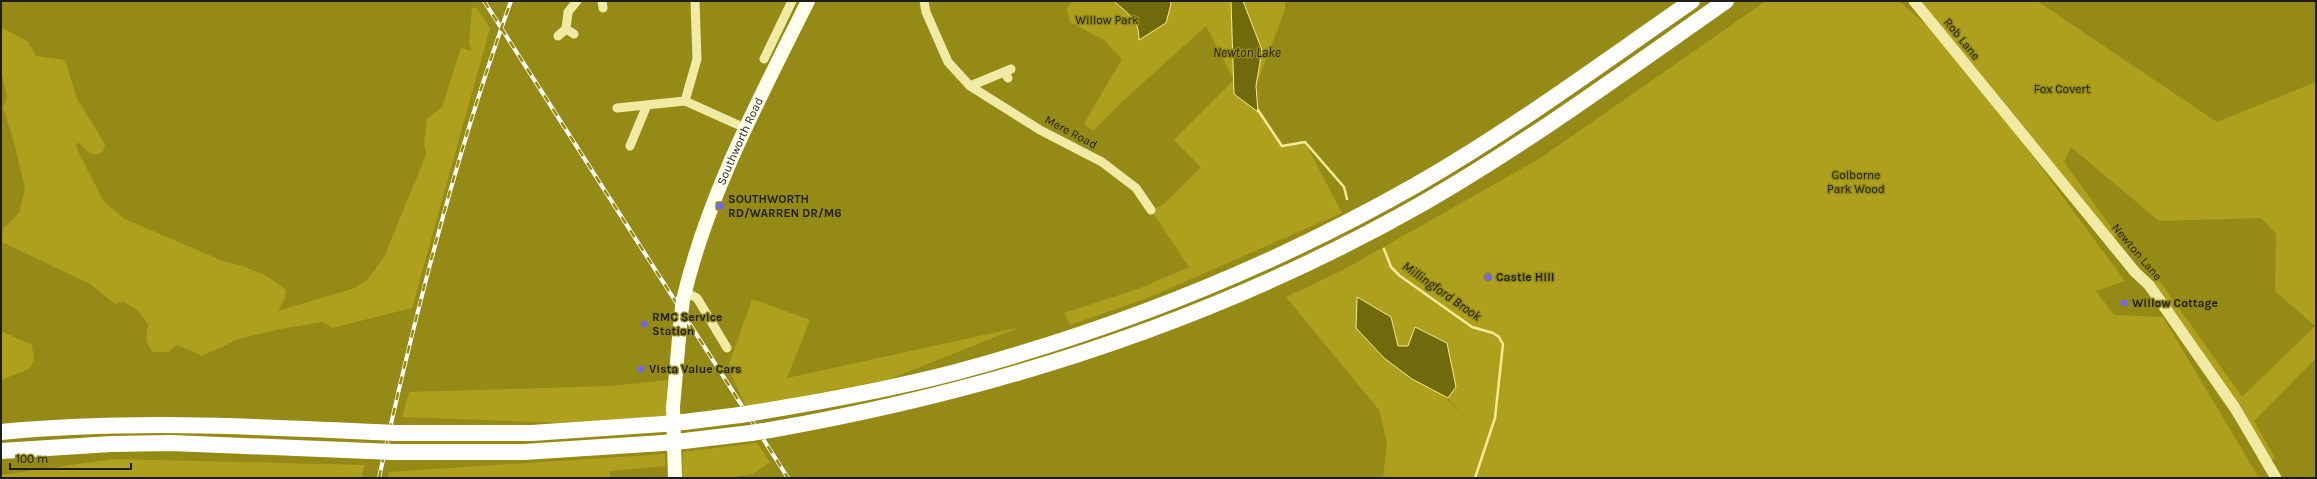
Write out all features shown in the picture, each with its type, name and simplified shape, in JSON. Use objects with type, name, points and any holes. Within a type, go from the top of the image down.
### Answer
[{"type":"highway","points":[[1,432],[84,426],[174,424],[397,433],[532,433],[663,424],[740,415],[887,388],[955,372],[1019,354],[1178,299],[1249,269],[1364,213],[1465,156],[1515,124],[1692,1]]},
{"type":"highway","points":[[1,451],[87,445],[170,443],[393,452],[524,452],[663,443],[751,433],[886,408],[1036,369],[1182,318],[1265,282],[1376,229],[1526,140],[1726,1]]},
{"type":"main road","name":"Southworth Road","points":[[675,478],[673,407],[684,296],[706,220],[745,128],[808,1]]},
{"type":"street","points":[[558,36],[570,32],[568,12],[577,1]]},
{"type":"street","points":[[685,101],[697,59],[695,1]]},
{"type":"street","points":[[762,55],[792,1]]},
{"type":"street","name":"Mere Road","points":[[924,1],[926,12],[948,62],[970,86],[1040,130],[1102,162],[1136,188],[1151,210]]},
{"type":"street","name":"Rob Lane","points":[[1914,1],[1990,94]]},
{"type":"street","points":[[970,86],[1008,73]]},
{"type":"street","name":"Newton Lane","points":[[1990,94],[2135,272],[2149,285],[2235,408],[2276,478]]},
{"type":"street","points":[[617,108],[685,101],[745,128]]},
{"type":"street","points":[[630,146],[647,105]]},
{"type":"street","points":[[684,296],[697,298],[727,348]]},
{"type":"green space","name":"Willow Park","points":[[1072,1],[1114,1],[1129,14],[1135,22],[1139,33],[1139,40],[1171,4],[1170,1],[1231,1],[1234,79],[1206,26],[1124,100],[1093,131],[1084,124],[1122,59],[1104,40],[1070,22],[1067,9]]},
{"type":"green space","points":[[1243,1],[1285,1],[1285,10],[1256,86],[1262,50]]},
{"type":"green space","points":[[1766,1],[1899,1],[1951,47],[1913,1],[2037,1],[2217,122],[2316,82],[2316,358],[2254,421],[2275,458],[2265,464],[2145,287],[2158,279],[2242,397],[2315,326],[2275,291],[2276,234],[2261,218],[2159,221],[2071,147],[2064,162],[2117,235],[2111,240],[1966,66],[2125,281],[2096,291],[2114,315],[2163,317],[2259,478],[1383,478],[1387,443],[1379,410],[1286,297],[1343,270],[1539,159]],"holes":[[[1357,297],[1391,317],[1398,346],[1408,346],[1456,387],[1448,398],[1464,416],[1443,395],[1412,379]]]},
{"type":"green space","points":[[476,7],[490,28],[412,308],[332,328],[322,322],[280,329],[239,339],[202,356],[177,345],[168,352],[152,352],[146,340],[148,324],[137,310],[124,302],[115,304],[90,284],[2,242],[3,229],[19,213],[25,189],[14,142],[3,108],[7,96],[1,70],[1,27],[28,42],[36,56],[65,60],[77,99],[105,144],[103,152],[96,155],[88,152],[79,143],[76,144],[78,151],[104,202],[125,219],[223,261],[245,267],[267,276],[286,290],[285,298],[278,311],[355,288],[368,279],[384,257],[426,155],[424,143],[427,119],[442,107],[461,48],[472,51],[469,44],[472,8]]},
{"type":"green space","points":[[1234,80],[1234,94],[1258,112],[1282,146],[1305,142],[1342,213],[1150,297],[1070,325],[1064,313],[1138,289],[1189,267],[1151,210],[1163,205],[1201,167],[1174,140]]},
{"type":"green space","points":[[752,299],[810,320],[787,378],[1020,327],[890,379],[746,407],[728,367]]},
{"type":"green space","points":[[1,331],[32,345],[34,361],[29,369],[1,380]]},
{"type":"green space","points":[[667,380],[666,416],[565,423],[402,417],[409,392],[611,386]]},
{"type":"green space","points":[[757,443],[770,462],[753,474],[727,478],[682,478],[683,452]]},
{"type":"green space","points":[[665,454],[665,466],[610,471],[610,478],[388,478],[389,472]]},
{"type":"green space","points":[[113,459],[365,465],[361,478],[1,478],[1,475]]},
{"type":"water","points":[[1114,1],[1170,1],[1171,4],[1166,23],[1139,40],[1139,33],[1135,22],[1129,14]]},
{"type":"water","name":"Newton Lake","points":[[1231,1],[1243,1],[1262,50],[1256,86],[1258,112],[1234,94]]},
{"type":"water","points":[[1357,297],[1391,317],[1398,346],[1408,346],[1415,327],[1447,343],[1456,387],[1448,398],[1412,379],[1384,358],[1356,328]]},
{"type":"waterway","points":[[1258,110],[1282,146],[1305,142],[1344,187],[1347,199]]},
{"type":"waterway","name":"Millingford Brook","points":[[1384,249],[1391,267],[1400,276],[1472,327],[1493,333],[1499,337],[1503,344],[1495,418],[1475,478]]},
{"type":"railway","points":[[484,1],[788,478]]},
{"type":"railway","points":[[379,478],[421,297],[437,237],[472,118],[511,1]]},
{"type":"place","name":"SOUTHWORTH RD/WARREN DR/M6","points":[[720,206]]},
{"type":"place","name":"Castle Hill","points":[[1488,277]]},
{"type":"place","name":"Willow Cottage","points":[[2124,303]]},
{"type":"place","name":"RMC Service Station","points":[[644,324]]},
{"type":"place","name":"Vista Value Cars","points":[[641,369]]},
{"type":"park label","name":"Fox Covert","points":[[2062,89]]},
{"type":"park label","name":"Golborne Park Wood","points":[[1856,182]]}]
